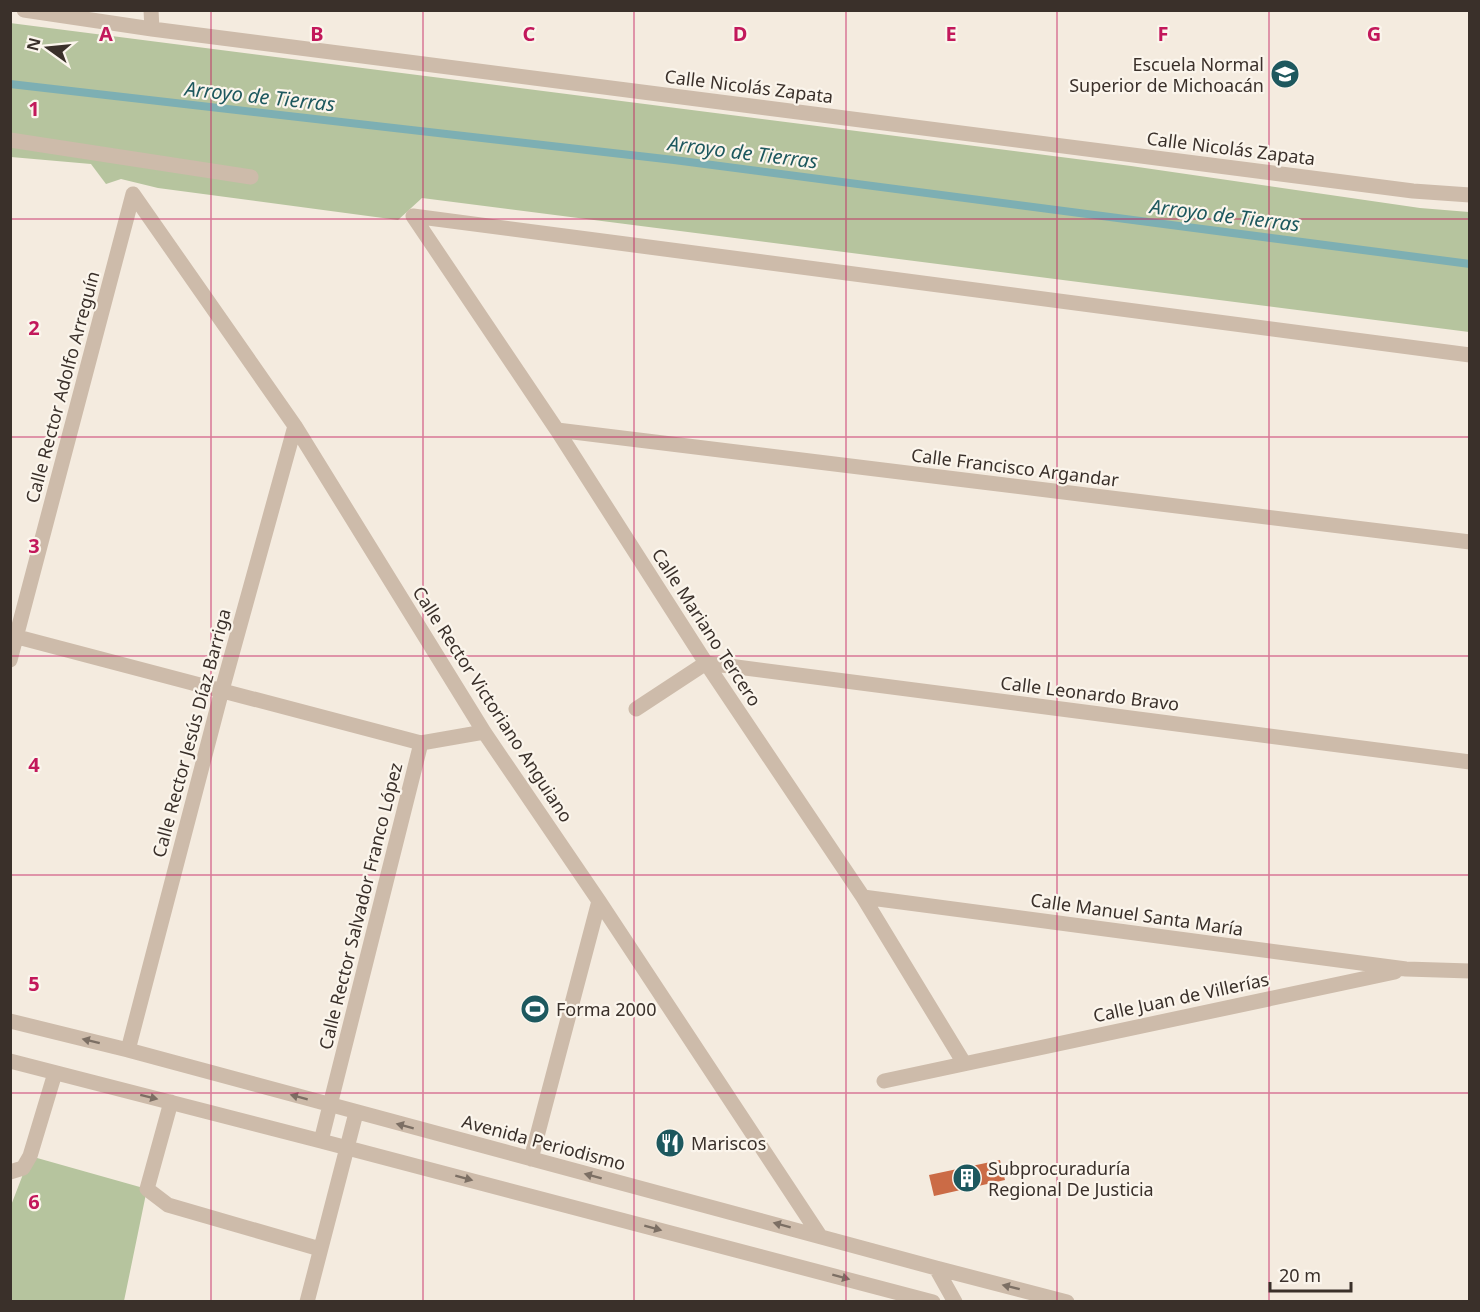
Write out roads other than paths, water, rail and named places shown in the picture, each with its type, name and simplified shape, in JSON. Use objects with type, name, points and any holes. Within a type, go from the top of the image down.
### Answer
[{"type":"street","name":"Calle Nicolás Zapata","points":[[24,10],[152,29],[1377,186],[1470,195]]},
{"type":"street","points":[[151,10],[152,29]]},
{"type":"street","points":[[10,140],[251,177]]},
{"type":"street","name":"Calle Rector Victoriano Anguiano","points":[[133,194],[294,426],[484,732],[599,901],[820,1236]]},
{"type":"street","name":"Calle Rector Adolfo Arreguín","points":[[10,660],[14,635],[133,194]]},
{"type":"street","name":"Calle Mariano Tercero","points":[[964,1063],[863,897],[706,663],[556,430],[413,216],[1470,355]]},
{"type":"street","name":"Calle Rector Jesús Díaz Barriga","points":[[128,1050],[294,426]]},
{"type":"street","name":"Calle Francisco Argandar","points":[[556,430],[1470,542]]},
{"type":"street","points":[[14,635],[421,743],[484,732]]},
{"type":"street","points":[[636,709],[706,663]]},
{"type":"street","name":"Calle Leonardo Bravo","points":[[706,663],[1470,762]]},
{"type":"street","name":"Calle Rector Salvador Franco López","points":[[321,1141],[421,743]]},
{"type":"street","name":"Calle Manuel Santa María","points":[[863,897],[1406,969]]},
{"type":"street","points":[[531,1159],[599,901]]},
{"type":"street","points":[[1406,969],[1470,971]]},
{"type":"street","name":"Calle Juan de Villerías","points":[[884,1081],[1406,969]]},
{"type":"street","name":"Avenida Periodismo","points":[[10,1021],[128,1050],[1067,1302]]},
{"type":"street","points":[[10,1061],[347,1147],[933,1302]]},
{"type":"street","points":[[17,1170],[30,1156],[55,1073]]},
{"type":"street","points":[[171,1102],[147,1189],[168,1205],[321,1249]]},
{"type":"street","points":[[307,1302],[356,1113]]},
{"type":"street","points":[[936,1268],[956,1302]]},
{"type":"waterway","name":"Arroyo de Tierras","points":[[10,84],[674,160],[1470,264]]},
{"type":"place","name":"Escuela Normal Superior de Michoacán","points":[[1285,74]]},
{"type":"place","name":"Forma 2000","points":[[535,1009]]},
{"type":"place","name":"Mariscos","points":[[670,1143]]},
{"type":"place","name":"Subprocuraduría Regional De Justicia","points":[[967,1178]]}]
